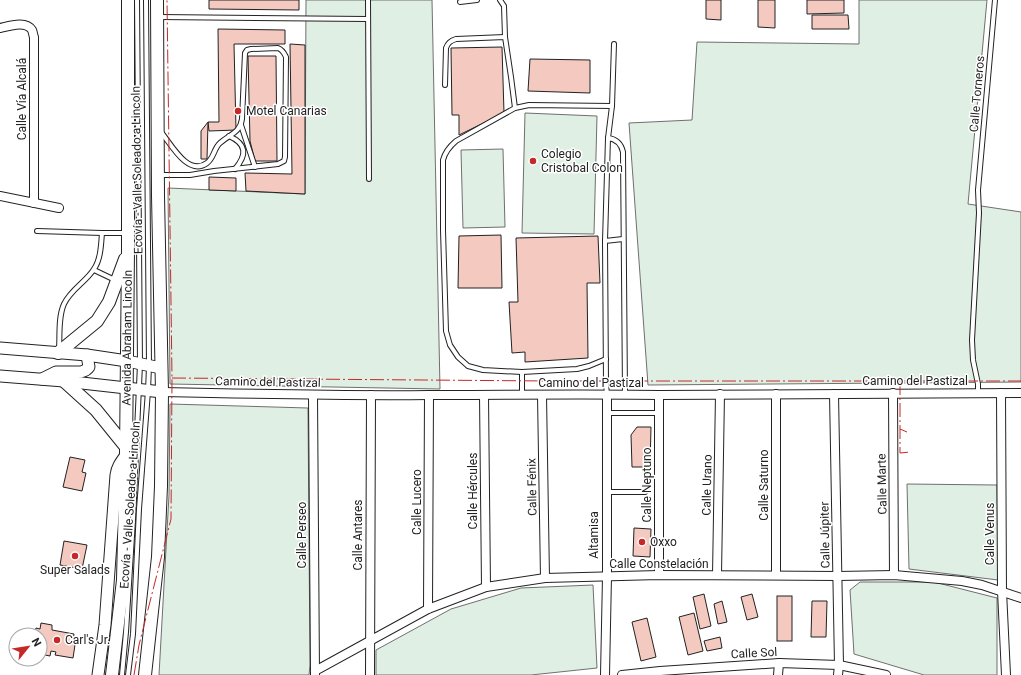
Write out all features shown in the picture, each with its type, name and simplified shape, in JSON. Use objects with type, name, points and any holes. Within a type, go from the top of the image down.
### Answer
[{"type":"main road","name":"Avenida Abraham Lincoln","points":[[112,675],[123,580],[126,451],[138,390],[127,361],[128,0]]},
{"type":"main road","points":[[145,675],[158,557],[161,486],[162,392],[150,366],[158,175],[157,17],[155,0]]},
{"type":"main road","points":[[58,353],[97,321],[109,302],[128,250]]},
{"type":"main road","points":[[64,381],[96,410],[126,451]]},
{"type":"street","name":"Calle Vía Alcalá","points":[[0,28],[20,24],[27,25],[32,30],[34,37],[34,203]]},
{"type":"street","points":[[0,196],[59,208]]},
{"type":"street","points":[[0,348],[87,355],[150,366]]},
{"type":"street","points":[[42,379],[56,372],[84,372],[89,367],[87,355]]},
{"type":"street","points":[[0,376],[64,381],[162,392]]},
{"type":"street","name":"Camino del Pastizal","points":[[162,392],[314,395],[1021,393]]},
{"type":"street","name":"Calle Marte","points":[[893,393],[894,575]]},
{"type":"street","name":"Calle Venus","points":[[1001,393],[1002,591],[1006,675]]},
{"type":"street","name":"Altamisa","points":[[605,675],[607,576],[607,394]]},
{"type":"street","name":"Calle Urano","points":[[717,575],[720,394]]},
{"type":"street","name":"Calle Saturno","points":[[776,394],[776,575]]},
{"type":"street","name":"Calle Júpiter","points":[[834,394],[838,576],[838,675]]},
{"type":"street","name":"Calle Perseo","points":[[314,395],[315,673]]},
{"type":"street","name":"Calle Antares","points":[[370,395],[370,675]]},
{"type":"street","name":"Calle Lucero","points":[[428,609],[429,395]]},
{"type":"street","name":"Calle Hércules","points":[[484,395],[486,587]]},
{"type":"street","name":"Calle Fénix","points":[[542,395],[546,578]]},
{"type":"street","name":"Calle Neptuno","points":[[659,395],[659,575]]},
{"type":"street","points":[[98,675],[105,625],[116,475],[126,451]]},
{"type":"street","name":"Calle Constelación","points":[[315,673],[428,609],[486,587],[546,578],[659,575],[894,575],[962,580],[1021,598]]},
{"type":"street","points":[[778,663],[778,675]]},
{"type":"street","name":"Calle Sol","points":[[622,675],[720,671],[778,663],[839,665],[886,675]]},
{"type":"lane","points":[[122,675],[133,520],[138,390],[150,366],[137,0]]},
{"type":"lane","name":"Ecovía - Valle Soleado a Lincoln","points":[[128,675],[133,634],[138,509],[138,390],[150,366],[155,0]]},
{"type":"lane","points":[[368,0],[369,179]]},
{"type":"lane","points":[[460,2],[477,0]]},
{"type":"lane","points":[[500,0],[504,6],[505,37],[515,108]]},
{"type":"lane","name":"Calle Torneros","points":[[978,393],[978,384],[973,360],[972,340],[979,220],[978,190],[996,0]]},
{"type":"lane","points":[[157,17],[368,19]]},
{"type":"lane","points":[[445,85],[446,48],[451,40],[505,37]]},
{"type":"lane","points":[[607,394],[605,241],[608,138],[612,106],[614,44]]},
{"type":"lane","points":[[158,175],[190,175],[234,169],[255,167],[278,164],[284,161],[286,58],[282,50],[278,48],[251,49],[247,50],[244,56],[241,125],[255,167]]},
{"type":"lane","points":[[606,359],[583,368],[522,372],[483,370],[468,366],[458,357],[450,345],[446,331],[443,160],[449,147],[456,141],[515,108],[530,105],[612,106]]},
{"type":"lane","points":[[158,127],[187,163],[193,167],[200,167],[211,159],[217,146],[241,125]]},
{"type":"lane","points":[[229,136],[239,142],[243,149],[244,156],[241,162],[234,169]]},
{"type":"lane","points":[[608,138],[613,138],[618,142],[622,147],[623,152],[625,394]]},
{"type":"lane","points":[[37,231],[128,233]]},
{"type":"lane","points":[[58,353],[61,315],[64,304],[70,294],[94,270],[99,257],[102,233]]},
{"type":"lane","points":[[605,241],[623,239]]},
{"type":"lane","points":[[94,270],[117,280]]},
{"type":"lane","points":[[522,372],[522,395]]},
{"type":"lane","points":[[607,413],[659,413]]},
{"type":"lane","points":[[606,492],[645,492]]},
{"type":"green space","points":[[306,0],[432,0],[440,389],[170,384],[168,188],[305,194]]},
{"type":"green space","points":[[859,0],[987,0],[968,204],[1021,212],[1021,382],[648,385],[629,123],[692,120],[697,42],[859,44]]},
{"type":"green space","points":[[525,113],[597,116],[594,234],[522,233]]},
{"type":"green space","points":[[503,149],[505,227],[463,228],[461,150]]},
{"type":"green space","points":[[170,404],[308,408],[309,675],[159,675],[169,495]]},
{"type":"green space","points":[[907,484],[997,485],[998,580],[909,569]]},
{"type":"green space","points":[[860,582],[934,582],[997,598],[997,675],[924,675],[854,654],[850,590]]},
{"type":"green space","points":[[593,585],[597,668],[531,675],[376,675],[376,650],[451,609],[521,588]]},
{"type":"building","points":[[209,0],[299,0],[299,10],[209,9]]},
{"type":"building","points":[[706,0],[721,0],[721,20],[706,19]]},
{"type":"building","points":[[758,0],[775,0],[775,28],[758,27]]},
{"type":"building","points":[[807,0],[844,0],[844,13],[807,14]]},
{"type":"building","points":[[812,15],[848,15],[849,29],[812,29]]},
{"type":"building","points":[[218,29],[285,30],[285,44],[234,44],[236,130],[209,131],[208,122],[219,122]]},
{"type":"building","points":[[290,44],[305,45],[305,194],[246,191],[245,173],[292,174]]},
{"type":"building","points":[[502,47],[504,113],[459,135],[459,115],[452,115],[451,48]]},
{"type":"building","points":[[248,56],[276,56],[277,161],[255,161],[250,141]]},
{"type":"building","points":[[530,59],[590,60],[590,93],[528,91]]},
{"type":"building","points":[[208,122],[207,159],[201,159],[201,131]]},
{"type":"building","points":[[209,177],[236,178],[236,191],[209,190]]},
{"type":"building","points":[[501,235],[502,288],[458,288],[459,236]]},
{"type":"building","points":[[598,236],[600,283],[587,283],[588,358],[525,362],[525,352],[512,353],[509,302],[518,302],[516,238]]},
{"type":"building","points":[[637,427],[651,427],[650,467],[632,467],[631,435]]},
{"type":"building","points":[[70,457],[85,460],[82,472],[86,473],[82,491],[63,487]]},
{"type":"building","name":"Oxxo","points":[[634,528],[651,529],[650,557],[633,556]]},
{"type":"building","points":[[64,541],[87,545],[82,569],[60,565]]},
{"type":"building","points":[[704,594],[711,626],[700,629],[693,597]]},
{"type":"building","points":[[752,594],[758,617],[747,620],[741,597]]},
{"type":"building","points":[[777,596],[792,596],[792,641],[777,641]]},
{"type":"building","points":[[722,601],[727,622],[718,624],[714,604]]},
{"type":"building","points":[[812,601],[827,601],[826,637],[811,637]]},
{"type":"building","points":[[694,613],[703,651],[688,655],[679,617]]},
{"type":"building","points":[[647,618],[656,657],[641,661],[632,622]]},
{"type":"building","name":"Carl's Jr.","points":[[41,623],[52,625],[52,630],[74,634],[73,644],[75,645],[73,658],[55,655],[56,652],[51,651],[50,656],[48,656],[48,627],[40,627]]},
{"type":"building","points":[[720,637],[722,648],[707,651],[704,641]]},
{"type":"power","points":[[134,675],[139,645],[171,519],[172,378],[167,0]]},
{"type":"power","points":[[172,378],[548,381],[1021,381]]},
{"type":"power","points":[[900,381],[900,453],[910,452]]},
{"type":"power","points":[[900,429],[907,432]]},
{"type":"place","name":"Motel Canarias","points":[[238,111]]},
{"type":"place","name":"Colegio Cristobal Colon","points":[[533,161]]},
{"type":"place","name":"Oxxo","points":[[642,542]]},
{"type":"place","name":"Super Salads","points":[[75,556]]},
{"type":"place","name":"Carl's Jr.","points":[[57,640]]}]
